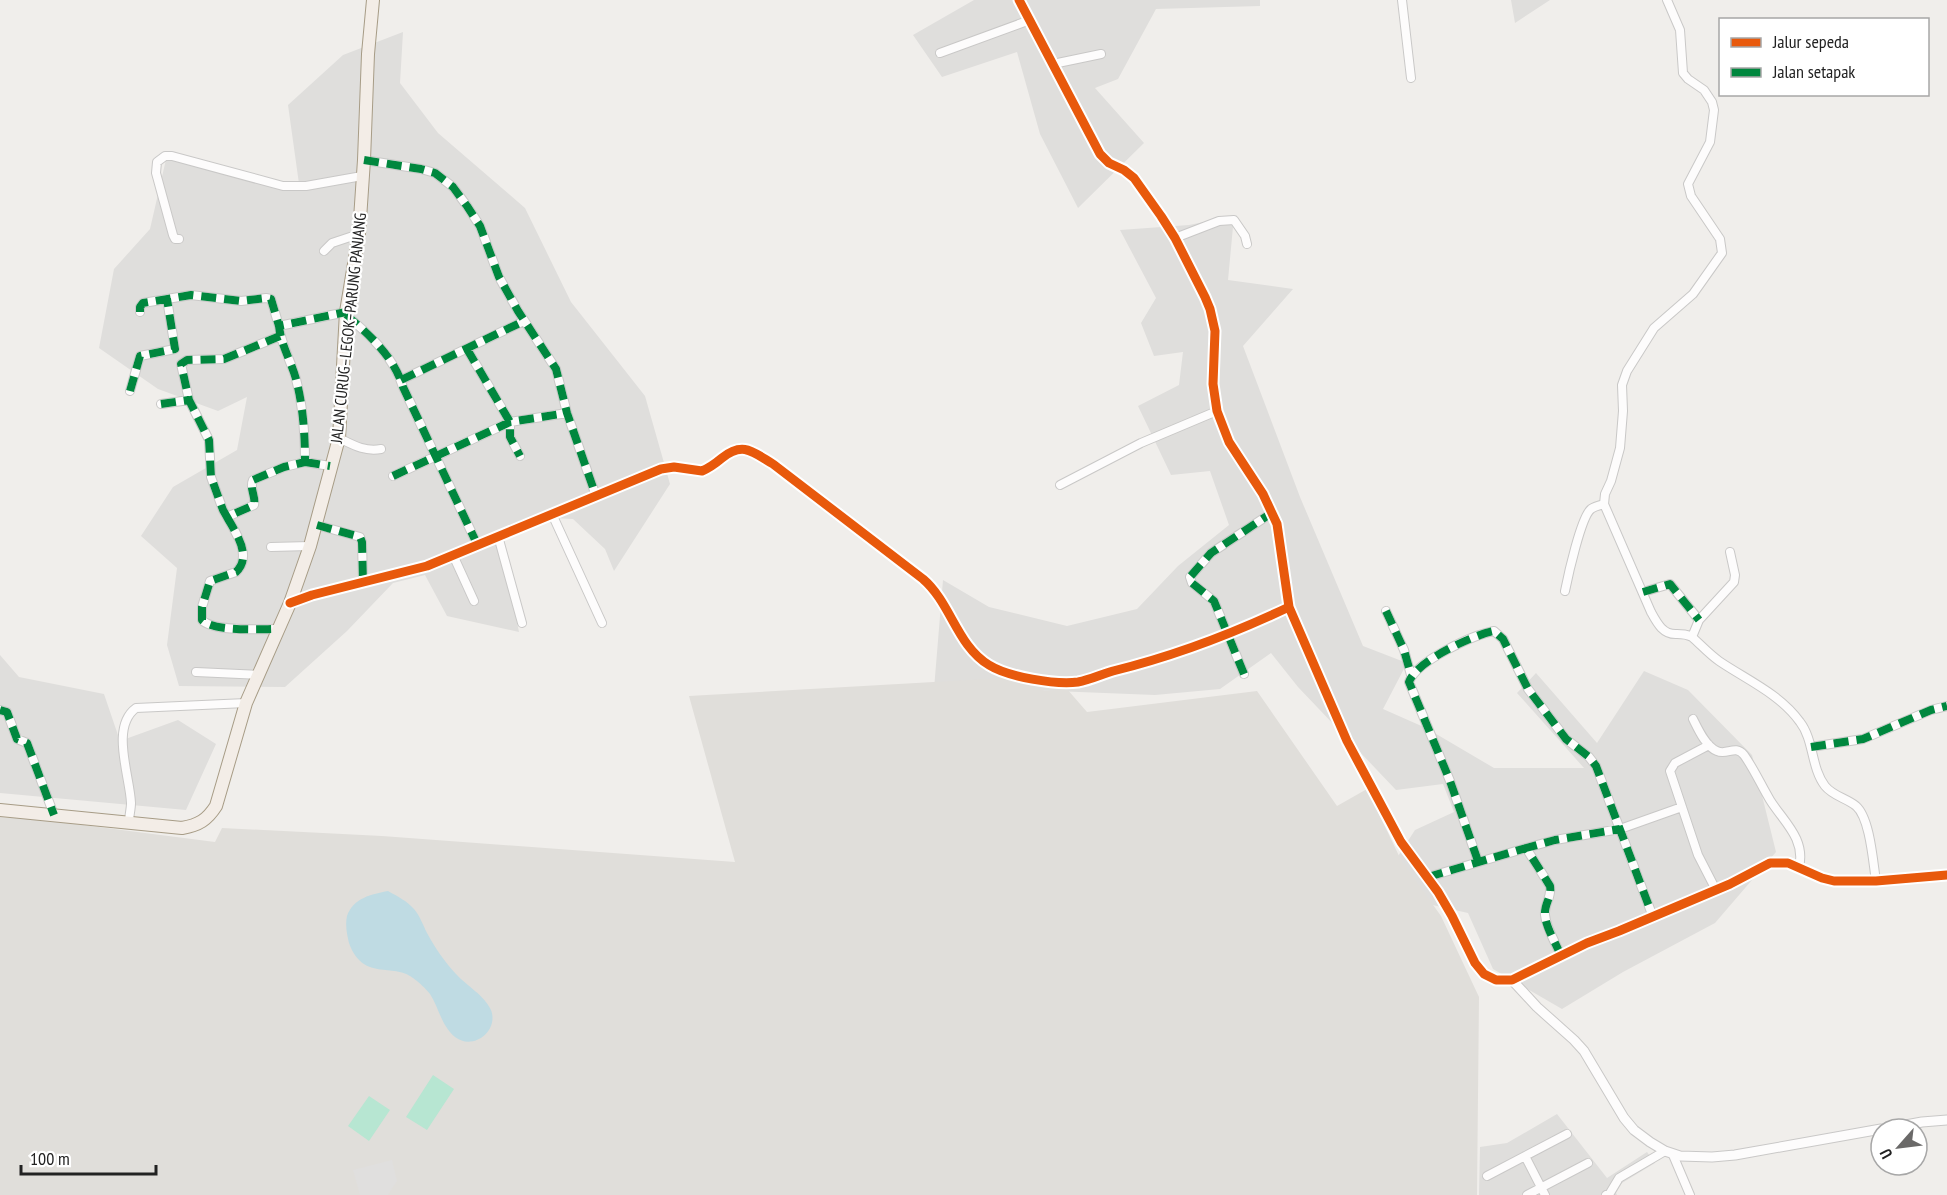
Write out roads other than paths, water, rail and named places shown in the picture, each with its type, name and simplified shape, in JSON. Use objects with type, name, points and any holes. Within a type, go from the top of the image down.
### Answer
[{"type":"main road","name":"JALAN CURUG–LEGOK–PARUNG PANJANG","points":[[0,810],[182,828],[206,820],[216,806],[246,703],[290,603],[310,546],[339,438],[346,314],[359,234],[373,0]]},
{"type":"street","points":[[1019,0],[1102,157],[1134,178],[1175,238],[1212,315],[1215,342],[1212,384],[1217,411],[1237,456],[1273,512],[1281,540],[1289,607],[1347,741],[1401,842],[1428,877],[1452,916],[1480,970],[1496,980],[1512,980],[1595,940],[1716,890],[1770,863],[1783,861],[1828,880],[1876,880],[1947,875]]},
{"type":"street","points":[[1402,0],[1411,78]]},
{"type":"street","points":[[1667,0],[1680,30],[1683,73],[1704,90],[1714,110],[1707,151],[1688,184],[1691,196],[1720,240],[1722,249],[1718,260],[1693,294],[1654,328],[1627,371],[1622,385],[1623,411],[1620,448],[1604,504],[1661,628],[1669,633],[1687,634],[1692,637],[1720,662],[1761,686],[1780,702],[1804,728],[1820,777],[1826,788],[1854,805],[1865,821],[1876,880]]},
{"type":"street","points":[[940,53],[1030,20]]},
{"type":"street","points":[[1053,64],[1101,54]]},
{"type":"street","points":[[179,239],[175,239],[173,235],[156,172],[157,162],[165,156],[283,186],[306,186],[362,176]]},
{"type":"street","points":[[364,160],[435,173],[453,188],[480,226],[499,277],[524,321],[556,369],[567,412],[596,496]]},
{"type":"street","points":[[1175,238],[1220,221],[1234,220],[1245,236],[1247,244]]},
{"type":"street","points":[[324,251],[332,243],[359,234]]},
{"type":"street","points":[[140,312],[143,303],[191,295],[241,301],[271,299],[299,396],[305,435],[305,462]]},
{"type":"street","points":[[130,391],[140,356],[175,349],[167,299]]},
{"type":"street","points":[[279,326],[346,314],[371,336],[397,369],[477,544]]},
{"type":"street","points":[[401,380],[524,321]]},
{"type":"street","points":[[277,629],[212,626],[202,620],[202,607],[210,581],[236,572],[242,562],[241,541],[223,510],[211,477],[209,440],[189,400],[181,369],[182,362],[187,360],[224,359],[280,336]]},
{"type":"street","points":[[467,349],[510,422],[510,437],[520,456]]},
{"type":"street","points":[[161,404],[189,400]]},
{"type":"street","points":[[1060,485],[1141,442],[1217,411]]},
{"type":"street","points":[[393,476],[510,422],[567,412]]},
{"type":"street","points":[[339,438],[359,448],[381,449]]},
{"type":"street","points":[[290,603],[312,595],[420,568],[660,469],[674,467],[702,471],[736,449],[751,450],[773,464],[931,586],[975,654],[989,665],[1008,673],[1056,682],[1078,682],[1149,663],[1227,635],[1289,607]]},
{"type":"street","points":[[227,517],[254,505],[251,484],[253,480],[284,467],[305,462],[330,466]]},
{"type":"street","points":[[1565,591],[1570,566],[1586,517],[1592,508],[1604,504]]},
{"type":"street","points":[[1244,674],[1214,601],[1192,583],[1190,577],[1211,553],[1273,512]]},
{"type":"street","points":[[552,513],[602,623]]},
{"type":"street","points":[[316,525],[360,537],[363,582]]},
{"type":"street","points":[[498,536],[522,623]]},
{"type":"street","points":[[271,547],[310,546]]},
{"type":"street","points":[[1692,637],[1699,620],[1734,582],[1735,575],[1730,552]]},
{"type":"street","points":[[453,555],[474,601]]},
{"type":"street","points":[[1643,592],[1673,585],[1699,620]]},
{"type":"street","points":[[1386,611],[1404,650],[1411,675]]},
{"type":"street","points":[[1478,861],[1450,780],[1408,684],[1411,675],[1422,666],[1462,641],[1480,634],[1497,632],[1503,639],[1528,689],[1566,739],[1589,757],[1596,766],[1653,917]]},
{"type":"street","points":[[196,672],[259,675]]},
{"type":"street","points":[[129,822],[131,804],[122,737],[124,724],[132,711],[136,708],[246,703]]},
{"type":"street","points":[[1811,747],[1863,739],[1931,710],[1947,706]]},
{"type":"street","points":[[0,710],[7,712],[17,739],[27,743],[54,815]]},
{"type":"street","points":[[1693,719],[1709,745],[1716,751],[1735,749],[1740,750],[1744,755],[1775,807],[1794,833],[1801,860],[1799,867]]},
{"type":"street","points":[[1709,745],[1675,763],[1670,771],[1698,855],[1716,890]]},
{"type":"street","points":[[1428,877],[1555,840],[1620,829],[1682,807]]},
{"type":"street","points":[[1526,848],[1550,886],[1551,893],[1545,908],[1545,918],[1561,956]]},
{"type":"street","points":[[1512,980],[1584,1051],[1615,1104],[1634,1130],[1669,1153],[1712,1157],[1735,1155],[1869,1131]]},
{"type":"street","points":[[1929,1121],[1947,1120]]},
{"type":"street","points":[[1487,1176],[1567,1134]]},
{"type":"street","points":[[1606,1195],[1610,1193],[1619,1178],[1669,1153]]},
{"type":"street","points":[[1669,1153],[1690,1195]]},
{"type":"street","points":[[1525,1156],[1543,1191]]},
{"type":"street","points":[[1527,1195],[1543,1191],[1588,1163]]},
{"type":"water","points":[[388,891],[414,909],[444,960],[488,1005],[491,1010],[491,1025],[483,1037],[469,1042],[455,1037],[443,1022],[430,994],[418,981],[397,971],[370,967],[362,963],[355,955],[346,930],[346,919],[350,910],[364,898]]}]
